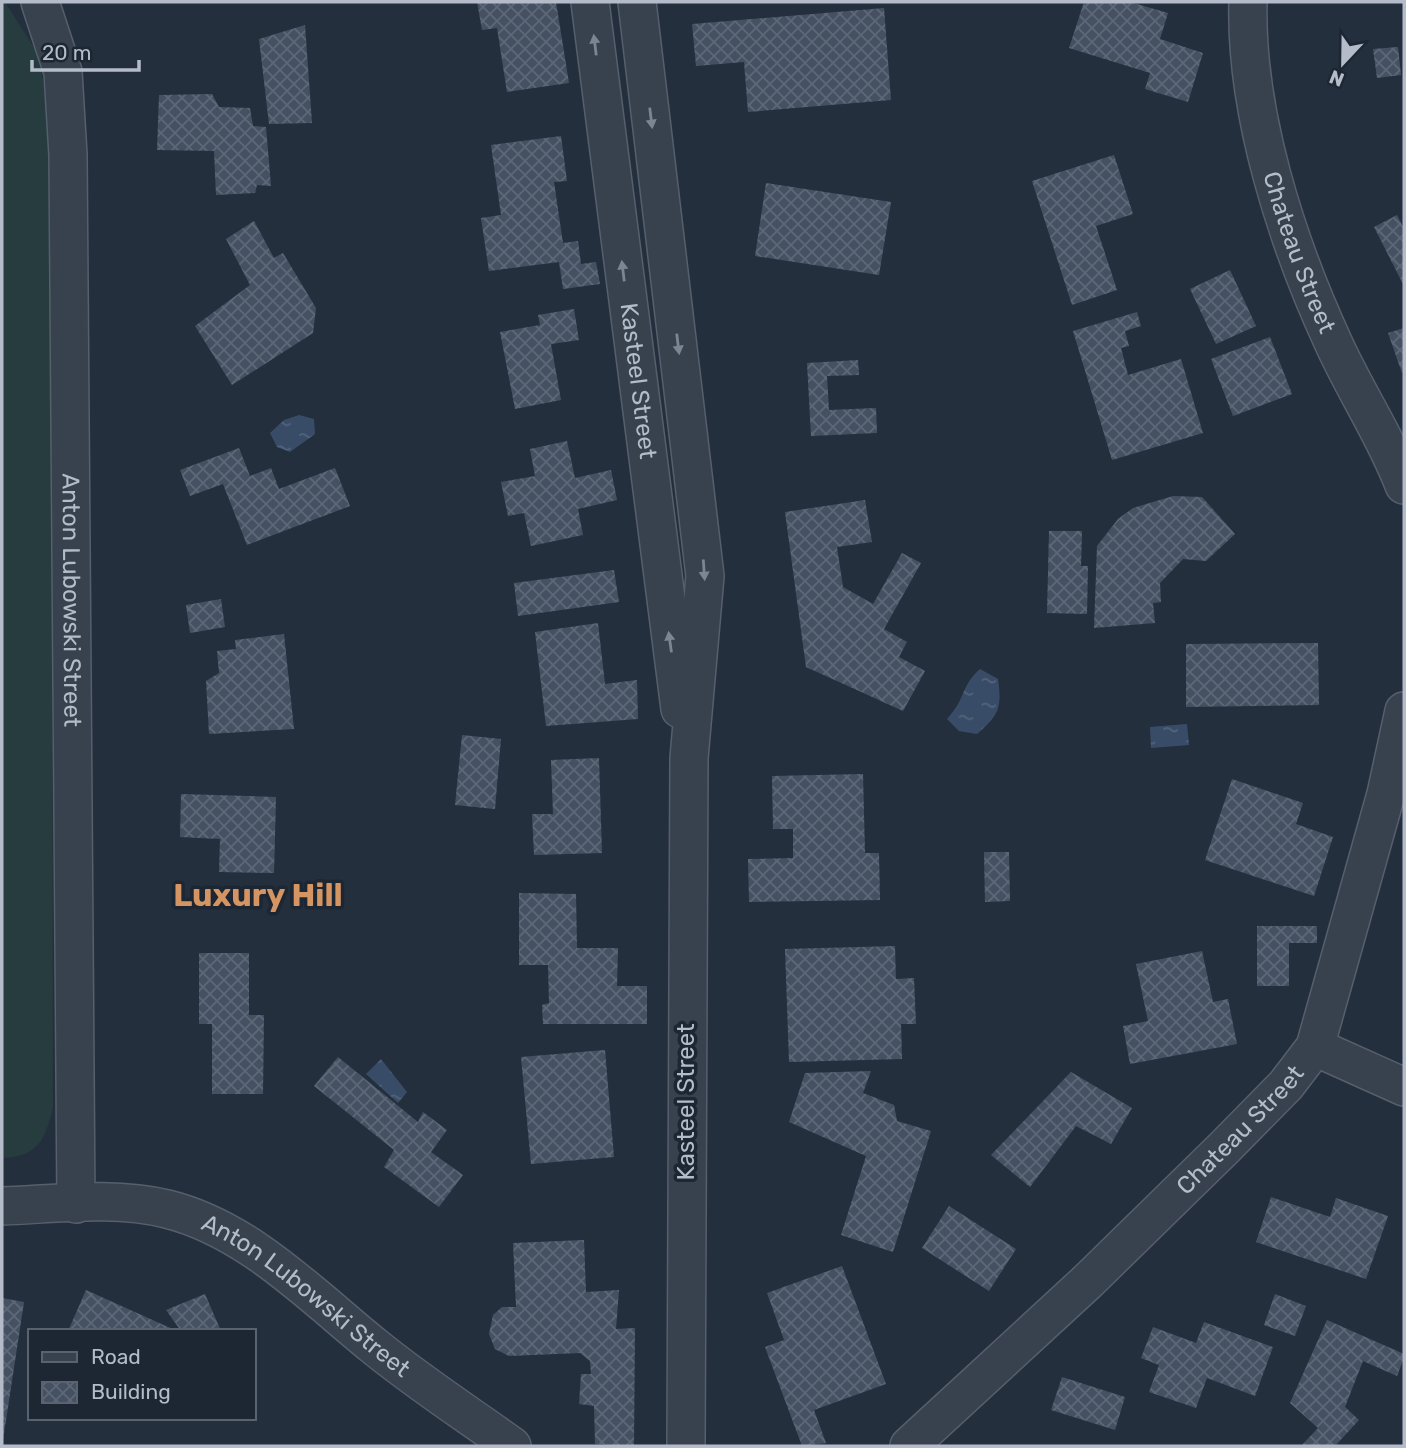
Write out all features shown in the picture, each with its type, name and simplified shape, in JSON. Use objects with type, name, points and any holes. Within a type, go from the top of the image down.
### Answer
[{"type":"street","name":"Anton Lubowski Street","points":[[40,2],[62,72],[68,155],[76,1204]]},
{"type":"street","name":"Kasteel Street","points":[[590,2],[668,625],[689,758]]},
{"type":"street","name":"Kasteel Street","points":[[637,2],[705,576],[689,758],[686,1446]]},
{"type":"street","name":"Chateau Street","points":[[1248,2],[1262,134],[1297,258],[1334,344],[1393,455],[1404,485]]},
{"type":"street","name":"Chateau Street","points":[[909,1446],[1087,1282],[1224,1148],[1286,1085],[1315,1047],[1386,794],[1404,711]]},
{"type":"street","points":[[1315,1047],[1404,1087]]},
{"type":"street","name":"Anton Lubowski Street","points":[[2,1206],[76,1204],[165,1208],[200,1219],[236,1238],[377,1348],[512,1446]]},
{"type":"green space","points":[[2,2],[5,2],[37,52],[51,119],[53,1108],[43,1137],[32,1150],[14,1157],[2,1158]]},
{"type":"water","points":[[299,415],[314,419],[315,434],[290,452],[277,447],[270,433],[284,420]]},
{"type":"water","points":[[980,669],[998,679],[1000,697],[997,710],[977,734],[959,731],[947,719]]},
{"type":"water","points":[[1187,724],[1189,745],[1151,748],[1150,727]]},
{"type":"water","points":[[381,1059],[407,1092],[398,1103],[366,1074]]},
{"type":"building","points":[[477,2],[556,2],[569,83],[507,92],[497,28],[482,30]]},
{"type":"building","points":[[1084,2],[1130,2],[1168,13],[1160,39],[1203,53],[1188,102],[1145,89],[1150,73],[1069,48]]},
{"type":"building","points":[[884,8],[891,100],[748,112],[744,62],[696,66],[692,24]]},
{"type":"building","points":[[305,25],[312,123],[269,124],[259,39]]},
{"type":"building","points":[[1398,47],[1401,75],[1377,78],[1373,49]]},
{"type":"building","points":[[212,94],[219,107],[250,108],[253,126],[266,127],[271,186],[257,185],[255,193],[216,195],[214,151],[157,150],[159,95]]},
{"type":"building","points":[[561,136],[567,181],[554,182],[563,243],[578,241],[581,264],[596,262],[600,284],[563,289],[559,262],[489,271],[481,218],[501,215],[491,145]]},
{"type":"building","points":[[1114,155],[1133,214],[1096,226],[1117,290],[1072,305],[1032,181]]},
{"type":"building","points":[[766,183],[891,202],[879,275],[755,256]]},
{"type":"building","points":[[1397,215],[1404,229],[1404,286],[1374,227]]},
{"type":"building","points":[[254,221],[274,258],[283,253],[316,308],[313,333],[232,385],[195,326],[250,285],[226,239]]},
{"type":"building","points":[[1230,270],[1256,326],[1216,344],[1190,289]]},
{"type":"building","points":[[574,309],[579,340],[551,344],[561,400],[515,409],[500,332],[540,325],[538,315]]},
{"type":"building","points":[[1137,312],[1141,326],[1125,331],[1129,346],[1121,348],[1128,375],[1181,359],[1203,433],[1112,460],[1073,331]]},
{"type":"building","points":[[1404,328],[1404,372],[1402,373],[1388,333]]},
{"type":"building","points":[[1270,337],[1292,394],[1233,416],[1211,359]]},
{"type":"building","points":[[858,360],[859,375],[827,376],[829,410],[876,408],[877,433],[811,436],[807,363]]},
{"type":"building","points":[[567,441],[575,478],[611,470],[617,500],[578,509],[583,535],[531,546],[524,513],[508,516],[501,482],[535,476],[530,449]]},
{"type":"building","points":[[239,448],[250,476],[271,468],[279,489],[335,468],[350,506],[247,545],[223,484],[190,496],[180,470]]},
{"type":"building","points":[[1173,496],[1202,497],[1235,534],[1206,561],[1183,559],[1160,583],[1161,602],[1153,603],[1155,623],[1094,628],[1097,546],[1118,519],[1133,508]]},
{"type":"building","points":[[865,500],[872,542],[837,547],[843,587],[873,604],[902,553],[921,563],[884,629],[907,642],[899,657],[925,671],[903,711],[806,667],[785,512]]},
{"type":"building","points":[[1049,531],[1082,531],[1081,566],[1088,566],[1087,614],[1047,613]]},
{"type":"building","points":[[614,570],[619,602],[518,616],[514,583]]},
{"type":"building","points":[[221,599],[225,627],[190,633],[186,605]]},
{"type":"building","points":[[598,623],[605,684],[637,680],[638,719],[546,726],[535,632]]},
{"type":"building","points":[[284,634],[294,729],[209,734],[206,681],[219,673],[217,651],[236,649],[235,640]]},
{"type":"building","points":[[1318,643],[1319,705],[1186,707],[1186,644]]},
{"type":"building","points":[[462,735],[501,739],[495,809],[455,805]]},
{"type":"building","points":[[599,758],[602,853],[534,855],[532,814],[553,814],[551,760]]},
{"type":"building","points":[[863,774],[865,853],[879,853],[880,900],[749,902],[748,859],[793,858],[793,829],[773,829],[772,776]]},
{"type":"building","points":[[1232,779],[1303,803],[1296,824],[1333,837],[1314,896],[1205,860]]},
{"type":"building","points":[[181,794],[276,797],[274,873],[219,872],[220,839],[180,837]]},
{"type":"building","points":[[984,852],[1009,852],[1010,901],[985,902]]},
{"type":"building","points":[[519,893],[576,894],[577,948],[618,948],[617,986],[647,986],[647,1024],[543,1024],[542,1005],[549,1003],[548,965],[519,965]]},
{"type":"building","points":[[1257,926],[1317,926],[1317,943],[1289,943],[1289,986],[1257,986]]},
{"type":"building","points":[[895,946],[896,979],[914,978],[916,1024],[901,1024],[902,1059],[789,1062],[785,949]]},
{"type":"building","points":[[1202,951],[1213,1002],[1228,999],[1237,1044],[1130,1064],[1123,1026],[1148,1021],[1136,964]]},
{"type":"building","points":[[199,953],[249,953],[249,1015],[264,1015],[263,1094],[212,1094],[212,1024],[199,1024]]},
{"type":"building","points":[[605,1050],[614,1157],[531,1164],[521,1057]]},
{"type":"building","points":[[338,1057],[418,1122],[423,1112],[447,1130],[431,1152],[463,1175],[439,1207],[384,1167],[394,1150],[314,1086]]},
{"type":"building","points":[[871,1071],[863,1093],[894,1105],[897,1121],[931,1131],[893,1252],[841,1235],[866,1156],[789,1122],[805,1073]]},
{"type":"building","points":[[1071,1072],[1132,1108],[1111,1144],[1076,1126],[1030,1187],[991,1155]]},
{"type":"building","points":[[1271,1197],[1330,1217],[1336,1198],[1388,1216],[1366,1279],[1256,1242]]},
{"type":"building","points":[[949,1206],[1016,1249],[989,1291],[922,1248]]},
{"type":"building","points":[[584,1240],[586,1292],[619,1290],[616,1329],[635,1328],[634,1446],[595,1444],[594,1406],[579,1404],[581,1374],[591,1374],[590,1361],[580,1353],[509,1356],[495,1349],[489,1334],[493,1315],[502,1307],[516,1307],[513,1243]]},
{"type":"building","points":[[842,1266],[886,1384],[814,1410],[826,1443],[802,1446],[765,1347],[784,1340],[767,1293]]},
{"type":"building","points":[[86,1290],[173,1329],[69,1329]]},
{"type":"building","points":[[205,1294],[220,1329],[180,1329],[166,1310]]},
{"type":"building","points":[[1275,1294],[1306,1306],[1295,1336],[1264,1325]]},
{"type":"building","points":[[2,1298],[24,1302],[3,1440],[2,1440]]},
{"type":"building","points":[[1327,1320],[1404,1354],[1404,1358],[1397,1376],[1363,1361],[1345,1407],[1359,1420],[1335,1446],[1301,1446],[1318,1428],[1290,1403]]},
{"type":"building","points":[[1204,1322],[1273,1347],[1255,1396],[1207,1378],[1196,1408],[1149,1392],[1159,1365],[1141,1358],[1153,1327],[1196,1343]]},
{"type":"building","points":[[1062,1377],[1125,1397],[1115,1430],[1051,1410]]},
{"type":"district","name":"Luxury Hill","points":[[258,895]]}]
